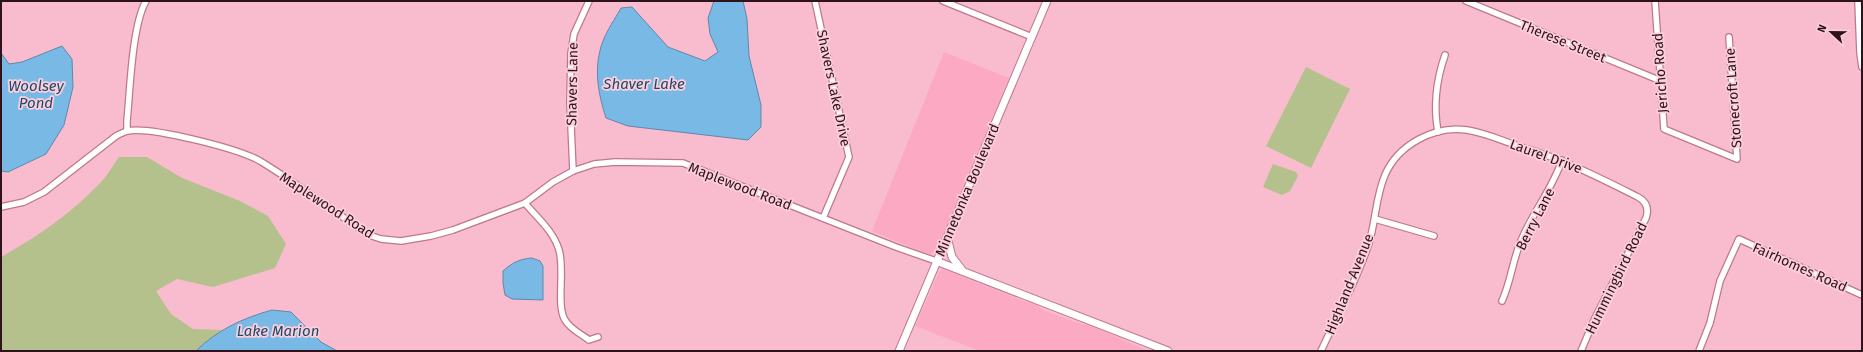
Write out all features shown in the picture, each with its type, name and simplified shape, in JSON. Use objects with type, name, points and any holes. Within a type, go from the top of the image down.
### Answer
[{"type":"street","points":[[1,207],[24,202],[44,192],[116,136],[127,131],[135,43],[139,18],[146,1]]},
{"type":"street","name":"Shavers Lane","points":[[573,171],[570,103],[570,53],[574,34],[589,1]]},
{"type":"street","name":"Shavers Lake Drive","points":[[815,1],[849,158],[823,218]]},
{"type":"street","points":[[944,1],[1032,37]]},
{"type":"street","name":"Minnetonka Boulevard","points":[[1047,1],[936,261],[1168,351]]},
{"type":"street","name":"Jericho Road","points":[[1655,1],[1664,130],[1678,135]]},
{"type":"street","points":[[1858,1],[1862,67]]},
{"type":"street","name":"Therese Street","points":[[1468,2],[1661,81]]},
{"type":"street","name":"Stonecroft Lane","points":[[1678,135],[1737,159],[1729,37]]},
{"type":"street","points":[[1438,132],[1435,94],[1445,55]]},
{"type":"street","name":"Laurel Drive","points":[[1438,132],[1453,130],[1472,131],[1562,160],[1638,197],[1646,204]]},
{"type":"street","name":"Maplewood Road","points":[[127,131],[164,132],[211,144],[259,160],[369,235],[381,239],[401,241],[431,236],[483,220],[525,202],[553,182],[573,171],[594,164],[615,162],[683,163],[896,248],[936,261]]},
{"type":"street","name":"Highland Avenue","points":[[1321,351],[1362,263],[1369,244],[1375,219],[1380,188],[1392,163],[1413,143],[1438,132]]},
{"type":"street","name":"Berry Lane","points":[[1502,301],[1509,286],[1521,240],[1549,190],[1562,160]]},
{"type":"street","points":[[525,202],[548,228],[554,237],[559,250],[562,261],[562,310],[565,320],[589,340],[598,338]]},
{"type":"street","name":"Hummingbird Road","points":[[1581,351],[1595,318],[1646,218],[1646,204]]},
{"type":"street","points":[[1375,219],[1434,236]]},
{"type":"street","points":[[947,237],[952,257],[962,270]]},
{"type":"street","name":"Fairhomes Road","points":[[1699,351],[1710,323],[1720,281],[1738,239],[1862,295]]},
{"type":"street","points":[[899,351],[936,261]]},
{"type":"shaded area","points":[[944,52],[1009,78],[937,252],[929,255],[872,231]]},
{"type":"shaded area","points":[[943,269],[1026,302],[1035,303],[1043,310],[1081,324],[1089,325],[1149,351],[980,351],[915,326],[939,272]]},
{"type":"green space","points":[[1306,67],[1350,89],[1311,168],[1266,146]]},
{"type":"green space","points":[[119,157],[147,157],[182,178],[240,201],[268,216],[286,244],[275,268],[213,287],[177,279],[156,291],[171,314],[193,329],[222,330],[196,351],[1,351],[1,257],[28,241],[79,204],[104,179]]},
{"type":"green space","points":[[1273,164],[1296,172],[1298,176],[1290,191],[1282,195],[1263,187]]},
{"type":"water","name":"Shaver Lake","points":[[714,1],[743,1],[747,19],[749,56],[761,105],[761,127],[748,140],[628,126],[606,118],[599,90],[597,70],[598,60],[605,37],[621,8],[632,7],[668,47],[705,61],[718,52],[710,34],[708,18]]},
{"type":"water","name":"Woolsey Pond","points":[[62,46],[72,59],[73,87],[64,125],[46,154],[8,172],[1,171],[1,53],[9,64],[22,62]]},
{"type":"water","points":[[532,258],[540,261],[543,266],[543,300],[512,299],[505,295],[503,271],[510,265],[524,259]]},
{"type":"water","name":"Lake Marion","points":[[272,310],[291,312],[321,342],[337,351],[196,351],[213,337],[231,326]]}]
